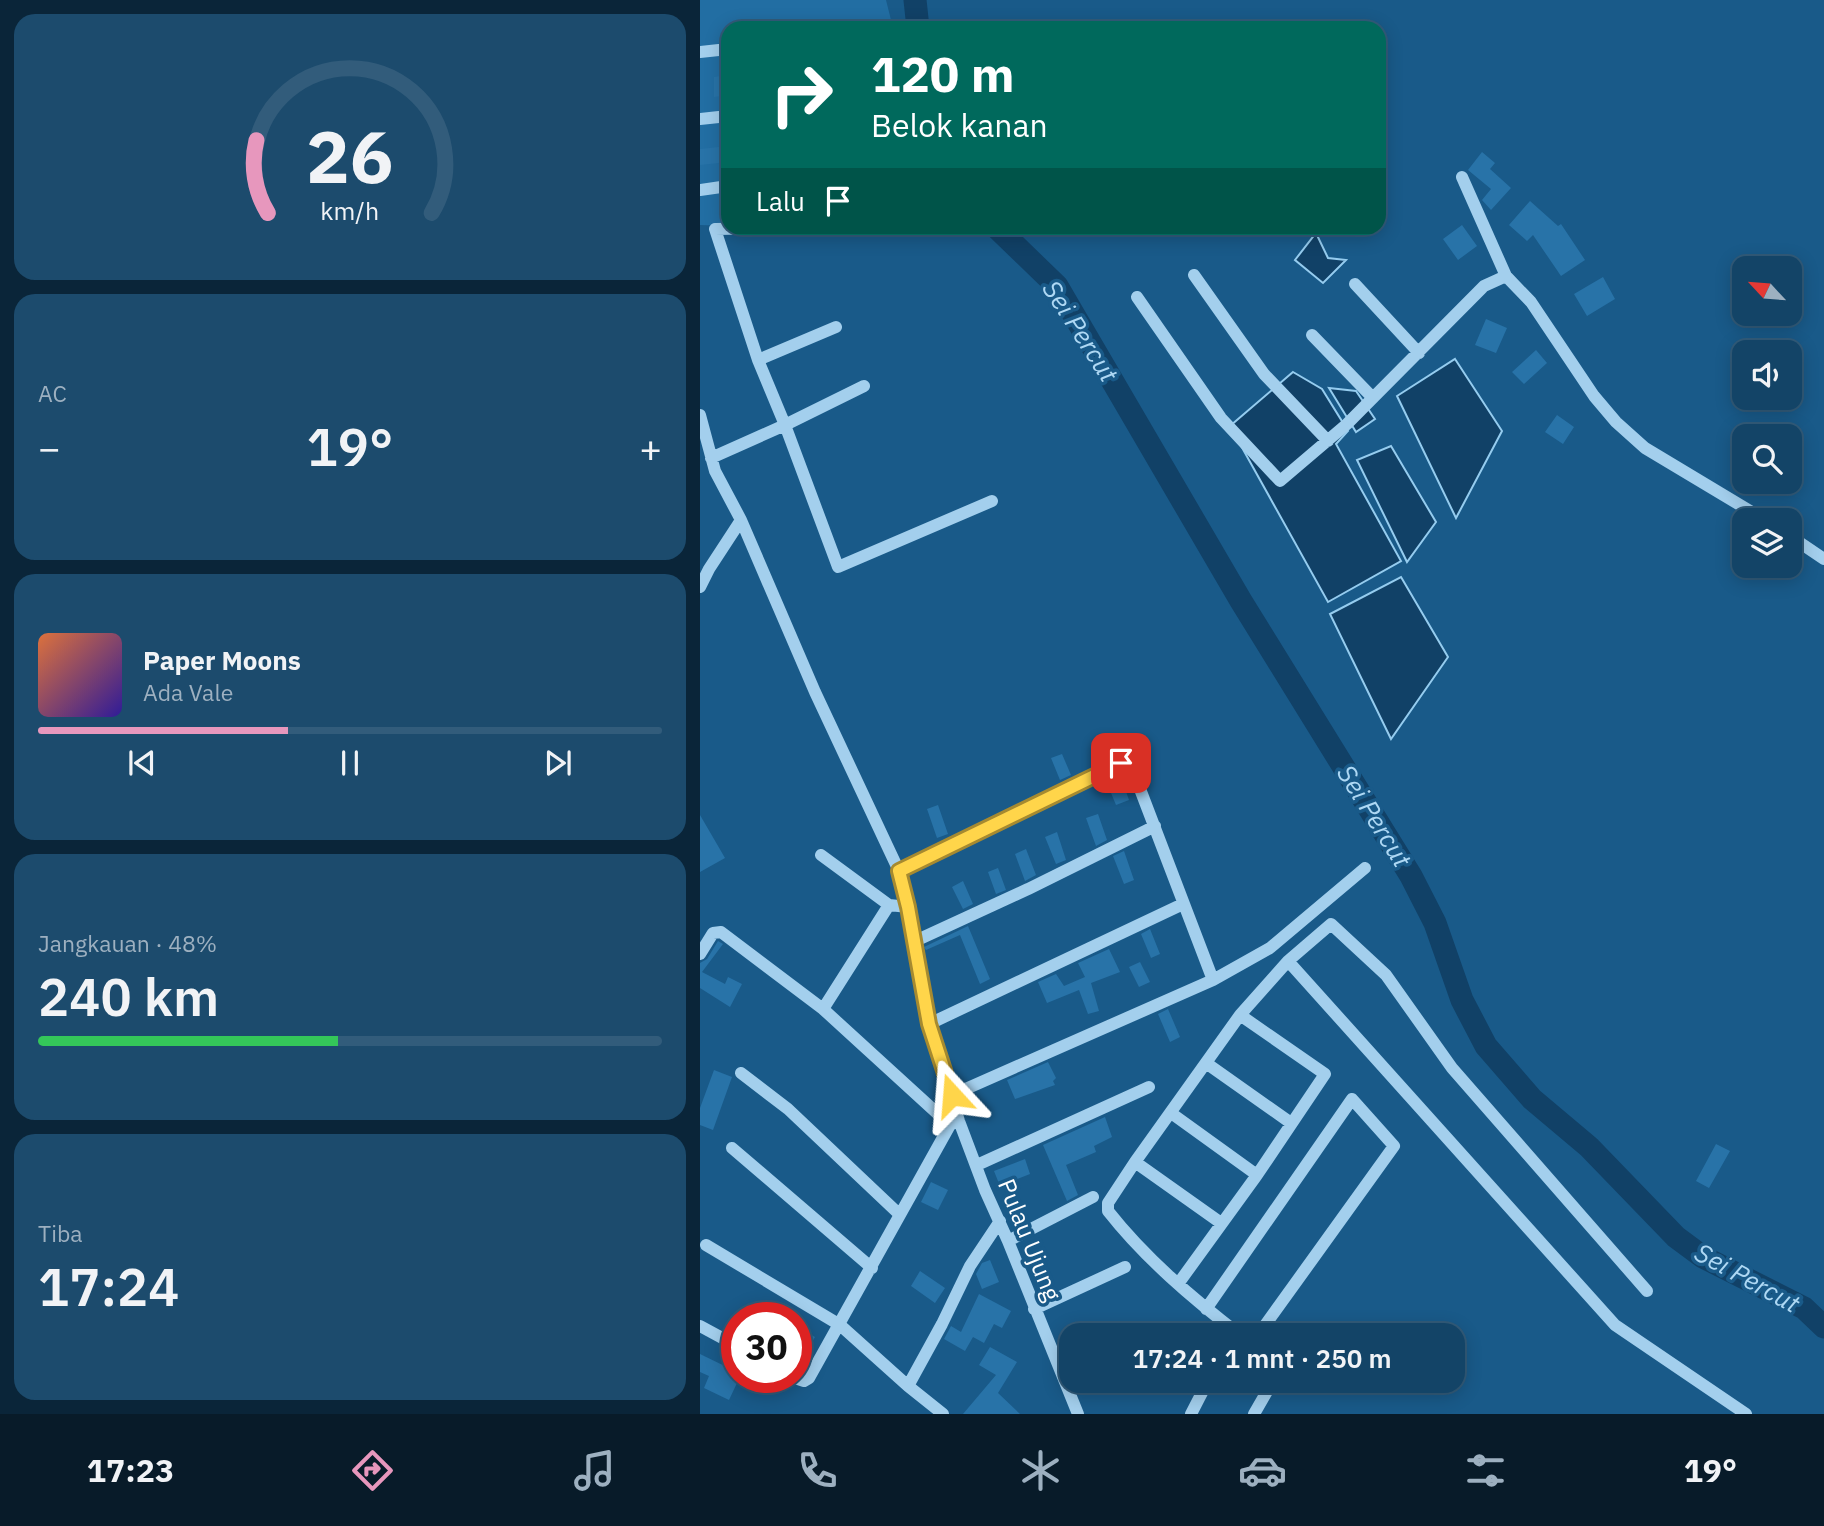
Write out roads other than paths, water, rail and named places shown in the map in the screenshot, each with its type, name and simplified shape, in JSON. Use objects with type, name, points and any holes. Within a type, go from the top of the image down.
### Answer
[{"type":"street","points":[[700,52],[721,50]]},
{"type":"street","points":[[700,119],[721,117]]},
{"type":"street","points":[[1462,177],[1506,276],[1531,302],[1594,396],[1616,422],[1645,448],[1745,508]]},
{"type":"street","points":[[700,190],[721,187]]},
{"type":"street","points":[[721,229],[715,229],[758,360],[838,568],[992,501]]},
{"type":"street","points":[[1194,275],[1264,373],[1328,441]]},
{"type":"street","points":[[1137,297],[1221,418],[1280,481],[1328,441],[1373,398],[1484,286],[1506,276]]},
{"type":"street","points":[[1355,284],[1419,353]]},
{"type":"street","points":[[758,360],[836,327]]},
{"type":"street","points":[[1312,335],[1373,398]]},
{"type":"street","points":[[711,457],[785,425],[864,386]]},
{"type":"street","name":"Pulau Ujung","points":[[700,415],[715,471],[741,520],[815,692],[899,871],[929,1024],[952,1095],[954,1123],[977,1166],[1034,1309],[1059,1361]]},
{"type":"street","points":[[700,587],[741,520]]},
{"type":"street","points":[[1802,544],[1824,559]]},
{"type":"street","points":[[899,871],[1121,763],[1128,764],[1155,826],[1213,980]]},
{"type":"street","points":[[912,942],[1028,889],[1155,826]]},
{"type":"street","points":[[821,855],[889,905],[908,907]]},
{"type":"street","points":[[952,1095],[1213,980],[1270,948],[1365,868]]},
{"type":"street","points":[[929,1024],[1183,904]]},
{"type":"street","points":[[823,1009],[889,905]]},
{"type":"street","points":[[1224,1323],[1178,1284],[1122,1230],[1108,1211],[1108,1203],[1240,1015],[1288,961],[1331,924],[1386,975],[1452,1068],[1647,1291]]},
{"type":"street","points":[[700,954],[713,933],[721,932],[823,1009],[954,1123],[812,1373]]},
{"type":"street","points":[[1288,961],[1615,1325],[1746,1414]]},
{"type":"street","points":[[1178,1284],[1257,1175],[1325,1074],[1240,1015]]},
{"type":"street","points":[[1206,1063],[1291,1123]]},
{"type":"street","points":[[741,1073],[788,1109],[900,1214]]},
{"type":"street","points":[[977,1166],[1149,1087]]},
{"type":"street","points":[[1206,1309],[1352,1099],[1394,1146],[1267,1323]]},
{"type":"street","points":[[1171,1113],[1257,1175]]},
{"type":"street","points":[[732,1149],[872,1268]]},
{"type":"street","points":[[1135,1162],[1221,1223]]},
{"type":"street","points":[[1009,1241],[1093,1197]]},
{"type":"street","points":[[908,1386],[970,1266],[1000,1222]]},
{"type":"street","points":[[706,1245],[840,1325],[943,1414]]},
{"type":"street","points":[[1034,1309],[1125,1267]]},
{"type":"street","points":[[700,1326],[721,1337]]},
{"type":"street","name":"Pulau Ujung","points":[[1072,1393],[1078,1414]]},
{"type":"street","points":[[1191,1414],[1202,1393]]},
{"type":"street","points":[[1254,1414],[1266,1393]]},
{"type":"waterway","name":"Sei Percut","points":[[915,0],[917,21]]},
{"type":"waterway","name":"Sei Percut","points":[[1004,235],[1057,286],[1241,601],[1411,876],[1435,923],[1462,1000],[1486,1046],[1532,1099],[1589,1147],[1676,1237],[1703,1257],[1804,1308],[1824,1327]]}]
